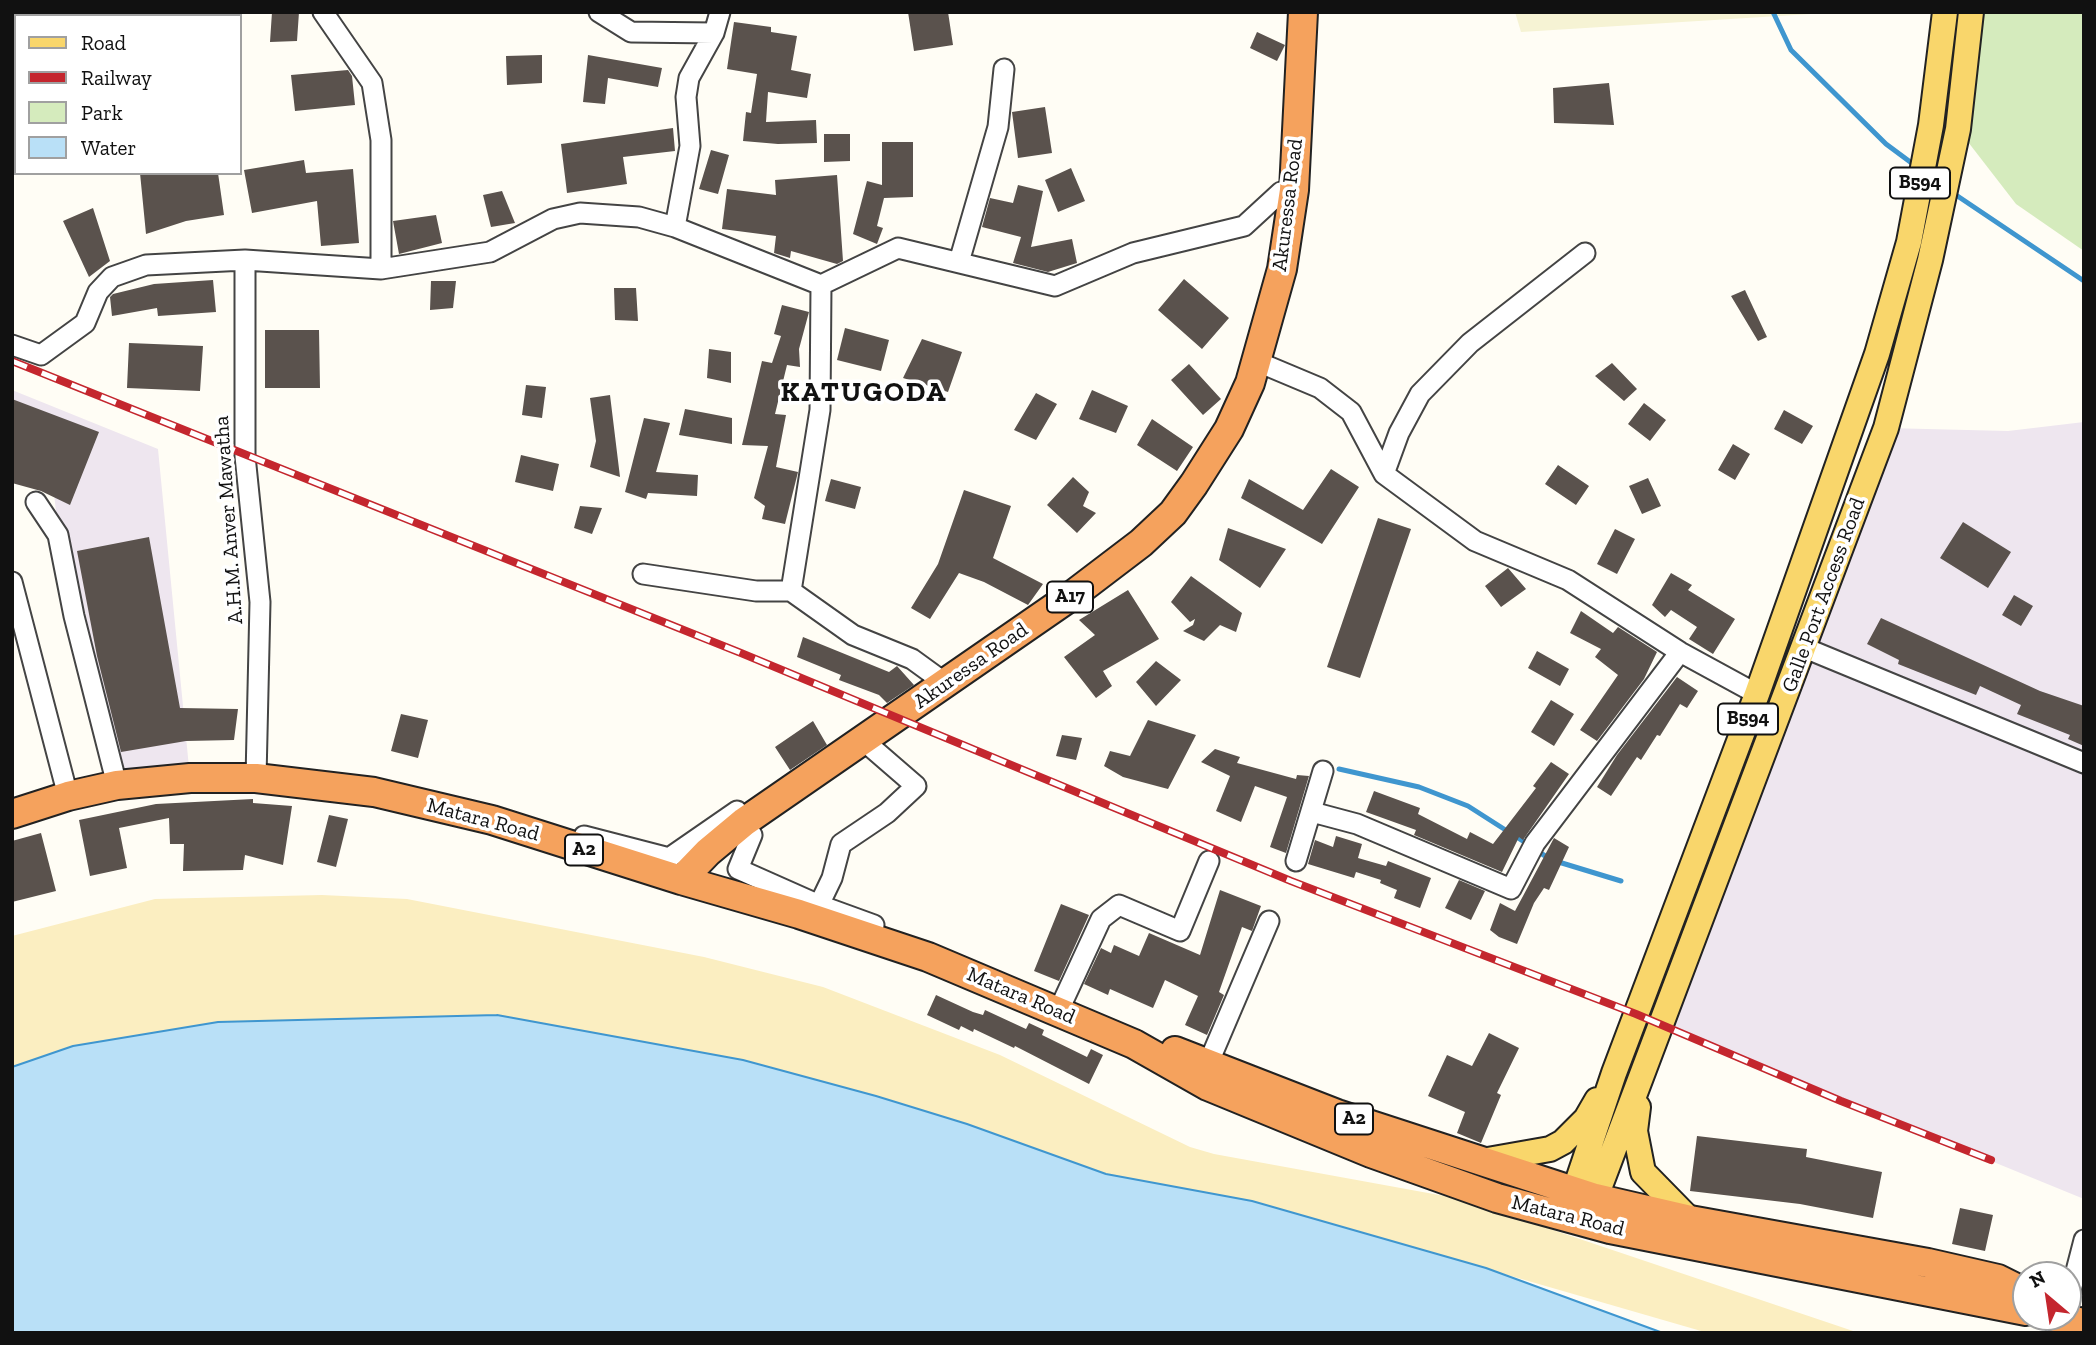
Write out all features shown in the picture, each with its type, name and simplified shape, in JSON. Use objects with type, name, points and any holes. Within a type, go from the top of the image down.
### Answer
[{"type":"highway","name":"Akuressa Road","points":[[681,880],[708,852],[744,822],[1074,594],[1141,543],[1165,520],[1194,484],[1229,429],[1258,362],[1282,269],[1294,190],[1303,12]]},
{"type":"highway","name":"Matara Road","points":[[12,814],[68,796],[117,785],[190,778],[256,778],[374,792],[492,820],[799,914],[928,957],[1135,1044],[1208,1086],[1370,1153],[1497,1198],[1690,1220],[1928,1263],[1998,1279],[2012,1286]]},
{"type":"highway","name":"Matara Road","points":[[1135,1044],[1175,1051],[1338,1114],[1477,1161],[1581,1207],[2012,1308]]},
{"type":"main road","name":"Galle Port Access Road","points":[[1581,1207],[1614,1073],[1757,694],[1877,354],[1909,242],[1931,125],[1945,12]]},
{"type":"main road","name":"Galle Port Access Road","points":[[1581,1207],[1643,1072],[1886,428],[1930,260],[1958,130],[1971,12]]},
{"type":"main road","points":[[1643,1072],[1635,1131],[1640,1164],[1648,1180],[1690,1220]]},
{"type":"main road","points":[[1477,1161],[1538,1152],[1563,1142],[1586,1119],[1614,1073]]},
{"type":"street","points":[[323,12],[372,83],[381,140],[381,269]]},
{"type":"street","points":[[599,12],[631,32],[714,33]]},
{"type":"street","points":[[675,227],[690,146],[686,97],[689,78],[714,33],[720,12]]},
{"type":"street","points":[[959,262],[998,127],[1004,69]]},
{"type":"street","points":[[12,345],[41,355],[85,323],[98,292],[112,277],[146,265],[245,260],[381,269],[490,252],[553,219],[580,213],[639,217],[675,227],[821,285],[898,248],[1055,286],[1133,253],[1244,226],[1281,192],[1294,190]]},
{"type":"street","points":[[1384,474],[1399,433],[1420,394],[1470,343],[1585,253]]},
{"type":"street","name":"A.H.M. Anver Mawatha","points":[[245,260],[245,456],[260,602],[256,778]]},
{"type":"street","points":[[791,591],[820,410],[821,285]]},
{"type":"street","points":[[1258,362],[1320,388],[1351,412],[1384,474],[1475,541],[1568,580],[1680,652],[1757,694]]},
{"type":"street","points":[[36,502],[58,535],[74,616],[117,785]]},
{"type":"street","points":[[643,574],[756,592],[791,591],[853,635],[912,659],[945,683]]},
{"type":"street","points":[[12,582],[68,796]]},
{"type":"street","points":[[1805,648],[2084,763]]},
{"type":"street","points":[[1312,812],[1357,824],[1511,889],[1535,843],[1680,652]]},
{"type":"street","points":[[819,905],[832,878],[841,844],[887,813],[916,786],[864,741]]},
{"type":"street","points":[[1296,861],[1323,771]]},
{"type":"street","points":[[492,820],[499,814],[669,858],[737,811],[752,835],[738,869],[819,905],[930,944],[1058,1012],[1101,919],[1119,905],[1180,931],[1209,861]]},
{"type":"street","points":[[1208,1064],[1269,921]]},
{"type":"street","points":[[2079,1261],[2084,1240]]},
{"type":"shaded area","points":[[1515,12],[1811,12],[1811,14],[1521,32]]},
{"type":"shaded area","points":[[12,390],[158,449],[190,778],[117,785],[60,550],[52,474],[12,443]]},
{"type":"shaded area","points":[[2084,422],[2084,1199],[1661,1026],[1886,428],[2008,431]]},
{"type":"green space","points":[[1971,12],[2084,12],[2084,251],[2016,204],[1958,129]]},
{"type":"sand","points":[[322,895],[407,899],[704,957],[823,987],[1000,1055],[1190,1147],[1214,1154],[1461,1199],[1859,1333],[1708,1333],[1252,1201],[1106,1174],[967,1124],[743,1060],[497,1015],[218,1022],[73,1046],[12,1067],[12,936],[155,899]]},
{"type":"water","points":[[497,1015],[743,1060],[876,1096],[967,1124],[1106,1174],[1252,1201],[1486,1268],[1663,1333],[12,1333],[12,1067],[73,1046],[218,1022]]},
{"type":"building","points":[[272,12],[299,12],[297,41],[270,42]]},
{"type":"building","points":[[908,12],[948,12],[953,45],[914,51]]},
{"type":"building","points":[[734,22],[771,27],[771,32],[797,36],[791,70],[811,74],[807,98],[768,92],[766,122],[816,120],[817,143],[743,141],[746,112],[751,113],[757,74],[727,69]]},
{"type":"building","points":[[1257,32],[1285,45],[1277,61],[1250,48]]},
{"type":"building","points":[[542,55],[542,83],[507,85],[506,56]]},
{"type":"building","points":[[588,55],[662,68],[658,87],[608,78],[605,104],[583,102]]},
{"type":"building","points":[[348,70],[352,76],[355,105],[295,111],[291,75]]},
{"type":"building","points":[[1609,83],[1614,125],[1554,123],[1553,88]]},
{"type":"building","points":[[1045,107],[1052,153],[1018,158],[1012,112]]},
{"type":"building","points":[[673,128],[675,151],[623,157],[627,184],[567,193],[561,144]]},
{"type":"building","points":[[824,134],[850,134],[850,161],[824,162]]},
{"type":"building","points":[[882,142],[913,142],[913,197],[884,198],[877,226],[883,228],[877,244],[853,234],[867,181],[882,185]]},
{"type":"building","points":[[711,150],[729,155],[718,194],[699,189]]},
{"type":"building","points":[[304,160],[306,173],[353,169],[359,243],[321,246],[317,201],[252,213],[244,170]]},
{"type":"building","points":[[1071,168],[1085,201],[1058,212],[1045,180]]},
{"type":"building","points":[[140,175],[218,175],[224,215],[186,221],[146,234]]},
{"type":"building","points":[[837,175],[843,261],[837,264],[791,251],[790,258],[774,253],[776,236],[722,229],[727,189],[776,195],[775,180]]},
{"type":"building","points":[[1018,185],[1043,191],[1031,247],[1072,239],[1077,263],[1048,272],[1013,263],[1021,237],[982,227],[990,198],[1013,203]]},
{"type":"building","points":[[502,191],[515,223],[491,227],[483,195]]},
{"type":"building","points":[[93,208],[110,261],[89,277],[63,221]]},
{"type":"building","points":[[436,215],[442,243],[399,254],[393,221]]},
{"type":"building","points":[[1184,279],[1229,318],[1202,349],[1158,310]]},
{"type":"building","points":[[213,280],[216,312],[158,316],[157,308],[112,316],[110,297],[113,294],[154,284]]},
{"type":"building","points":[[431,281],[456,281],[453,308],[430,310]]},
{"type":"building","points":[[614,288],[636,288],[638,321],[615,320]]},
{"type":"building","points":[[1745,290],[1767,337],[1758,341],[1731,296]]},
{"type":"building","points":[[782,305],[809,312],[799,349],[800,367],[787,365],[775,414],[786,415],[776,467],[798,472],[785,524],[762,519],[765,506],[754,498],[768,446],[742,445],[762,361],[772,363],[781,336],[774,334]]},
{"type":"building","points":[[845,328],[889,340],[881,371],[837,360]]},
{"type":"building","points":[[265,330],[319,330],[320,388],[265,388]]},
{"type":"building","points":[[922,339],[962,352],[948,392],[903,378]]},
{"type":"building","points":[[129,343],[203,346],[200,391],[127,388]]},
{"type":"building","points":[[709,349],[731,352],[731,383],[707,378]]},
{"type":"building","points":[[1612,363],[1637,389],[1624,401],[1595,376]]},
{"type":"building","points":[[1189,364],[1221,399],[1203,415],[1171,380]]},
{"type":"building","points":[[526,385],[546,387],[542,418],[522,415]]},
{"type":"building","points":[[1092,390],[1128,406],[1116,433],[1079,419]]},
{"type":"building","points":[[1036,393],[1057,404],[1036,440],[1014,430]]},
{"type":"building","points":[[610,395],[620,477],[590,467],[596,441],[590,398]]},
{"type":"building","points":[[12,399],[99,432],[70,505],[41,491],[12,483]]},
{"type":"building","points":[[1644,403],[1666,420],[1650,441],[1628,424]]},
{"type":"building","points":[[685,409],[732,418],[732,444],[679,435]]},
{"type":"building","points":[[1784,410],[1813,426],[1802,444],[1774,429]]},
{"type":"building","points":[[644,418],[670,423],[656,472],[698,475],[697,496],[648,493],[646,499],[625,492]]},
{"type":"building","points":[[1152,419],[1193,447],[1177,471],[1137,445]]},
{"type":"building","points":[[1733,444],[1750,454],[1735,480],[1718,470]]},
{"type":"building","points":[[521,455],[559,464],[553,491],[515,482]]},
{"type":"building","points":[[1558,465],[1589,486],[1576,505],[1545,484]]},
{"type":"building","points":[[1331,469],[1359,487],[1322,544],[1241,498],[1249,479],[1303,510]]},
{"type":"building","points":[[1073,477],[1089,492],[1083,506],[1096,513],[1077,533],[1047,505]]},
{"type":"building","points":[[1648,478],[1661,506],[1642,514],[1629,486]]},
{"type":"building","points":[[831,479],[861,487],[855,509],[825,501]]},
{"type":"building","points":[[964,490],[1011,506],[993,558],[1043,584],[1028,605],[984,582],[959,573],[930,619],[911,608],[938,564]]},
{"type":"building","points":[[580,506],[602,508],[592,534],[574,528]]},
{"type":"building","points":[[1378,518],[1411,529],[1360,678],[1327,667]]},
{"type":"building","points":[[1963,522],[2011,552],[1988,588],[1940,558]]},
{"type":"building","points":[[1228,528],[1286,549],[1260,588],[1219,560]]},
{"type":"building","points":[[1615,529],[1635,539],[1617,574],[1597,564]]},
{"type":"building","points":[[149,537],[180,708],[238,709],[234,740],[186,741],[121,752],[97,656],[77,551]]},
{"type":"building","points":[[1508,568],[1526,589],[1501,607],[1485,586]]},
{"type":"building","points":[[1671,573],[1692,585],[1688,590],[1735,619],[1713,654],[1689,639],[1697,627],[1671,610],[1665,617],[1652,605]]},
{"type":"building","points":[[1191,576],[1242,613],[1236,632],[1220,625],[1204,641],[1183,631],[1193,625],[1195,619],[1190,622],[1171,602]]},
{"type":"building","points":[[1128,590],[1159,639],[1103,671],[1112,686],[1096,698],[1064,657],[1095,635],[1079,620]]},
{"type":"building","points":[[2014,595],[2033,606],[2021,626],[2002,615]]},
{"type":"building","points":[[1581,611],[1613,633],[1618,627],[1657,652],[1644,679],[1597,741],[1580,730],[1618,675],[1595,657],[1601,649],[1570,633]]},
{"type":"building","points":[[1881,618],[2040,691],[2084,706],[2084,746],[2068,739],[2070,735],[2017,714],[2021,705],[1980,686],[1976,695],[1898,664],[1899,660],[1867,644]]},
{"type":"building","points":[[803,637],[889,672],[897,666],[914,685],[887,703],[879,695],[839,680],[841,675],[797,657]]},
{"type":"building","points":[[1537,651],[1569,669],[1560,686],[1528,668]]},
{"type":"building","points":[[1156,661],[1181,680],[1156,706],[1136,682]]},
{"type":"building","points":[[1677,677],[1698,691],[1687,708],[1680,704],[1660,736],[1657,735],[1641,760],[1637,757],[1611,796],[1597,787],[1617,755]]},
{"type":"building","points":[[1551,700],[1574,714],[1554,746],[1531,732]]},
{"type":"building","points":[[401,714],[428,720],[418,758],[391,751]]},
{"type":"building","points":[[1148,720],[1196,735],[1168,789],[1123,777],[1104,766],[1110,751],[1130,756]]},
{"type":"building","points":[[813,721],[827,745],[790,770],[775,747]]},
{"type":"building","points":[[1062,735],[1082,738],[1076,760],[1056,756]]},
{"type":"building","points":[[1215,749],[1240,757],[1237,763],[1296,779],[1297,775],[1309,776],[1286,853],[1270,847],[1287,797],[1255,786],[1241,822],[1216,811],[1230,776],[1201,762]]},
{"type":"building","points":[[1551,762],[1569,774],[1523,840],[1519,837],[1502,872],[1414,835],[1416,830],[1366,812],[1374,791],[1420,808],[1418,814],[1467,839],[1470,832],[1493,844],[1536,788],[1533,786]]},
{"type":"building","points":[[253,799],[253,803],[292,806],[283,865],[245,855],[243,870],[183,871],[184,844],[170,844],[169,818],[119,828],[127,868],[90,876],[79,820],[156,804]]},
{"type":"building","points":[[329,815],[348,819],[336,867],[317,862]]},
{"type":"building","points":[[41,833],[56,891],[12,902],[12,841]]},
{"type":"building","points":[[1336,836],[1362,844],[1358,858],[1386,866],[1388,861],[1431,878],[1420,908],[1394,898],[1397,890],[1380,883],[1381,880],[1356,872],[1354,878],[1308,864],[1315,840],[1333,847]]},
{"type":"building","points":[[1554,838],[1569,847],[1549,890],[1544,888],[1534,903],[1517,944],[1499,937],[1490,930],[1500,903],[1515,911]]},
{"type":"building","points":[[1459,880],[1485,891],[1471,920],[1445,908]]},
{"type":"building","points":[[1220,890],[1261,906],[1252,931],[1242,927],[1219,992],[1224,995],[1207,1035],[1185,1025],[1198,996],[1165,980],[1153,1008],[1110,989],[1108,995],[1084,984],[1101,948],[1111,953],[1114,945],[1139,956],[1149,933],[1200,955]]},
{"type":"building","points":[[1061,904],[1089,915],[1059,981],[1034,971]]},
{"type":"building","points":[[936,995],[973,1012],[983,1015],[985,1010],[1026,1029],[1029,1023],[1044,1030],[1042,1035],[1087,1057],[1091,1049],[1103,1055],[1089,1084],[1015,1046],[1014,1048],[974,1029],[973,1032],[961,1026],[959,1030],[927,1015]]},
{"type":"building","points":[[1489,1033],[1519,1048],[1497,1093],[1501,1095],[1481,1143],[1457,1133],[1465,1112],[1428,1096],[1447,1055],[1472,1066]]},
{"type":"building","points":[[1697,1136],[1807,1149],[1806,1157],[1882,1172],[1873,1218],[1800,1204],[1690,1191]]},
{"type":"building","points":[[1960,1208],[1993,1215],[1985,1251],[1952,1244]]},
{"type":"waterway","points":[[1773,12],[1791,50],[1886,144],[1917,167]]},
{"type":"waterway","points":[[1953,193],[2084,281]]},
{"type":"waterway","points":[[1339,769],[1419,787],[1468,806],[1529,845]]},
{"type":"waterway","points":[[1537,851],[1552,860],[1621,881]]},
{"type":"railway","points":[[12,361],[741,653],[1291,881],[1636,1014],[1841,1101],[1991,1160]]},
{"type":"district","name":"KATUGODA","points":[[864,393]]}]
